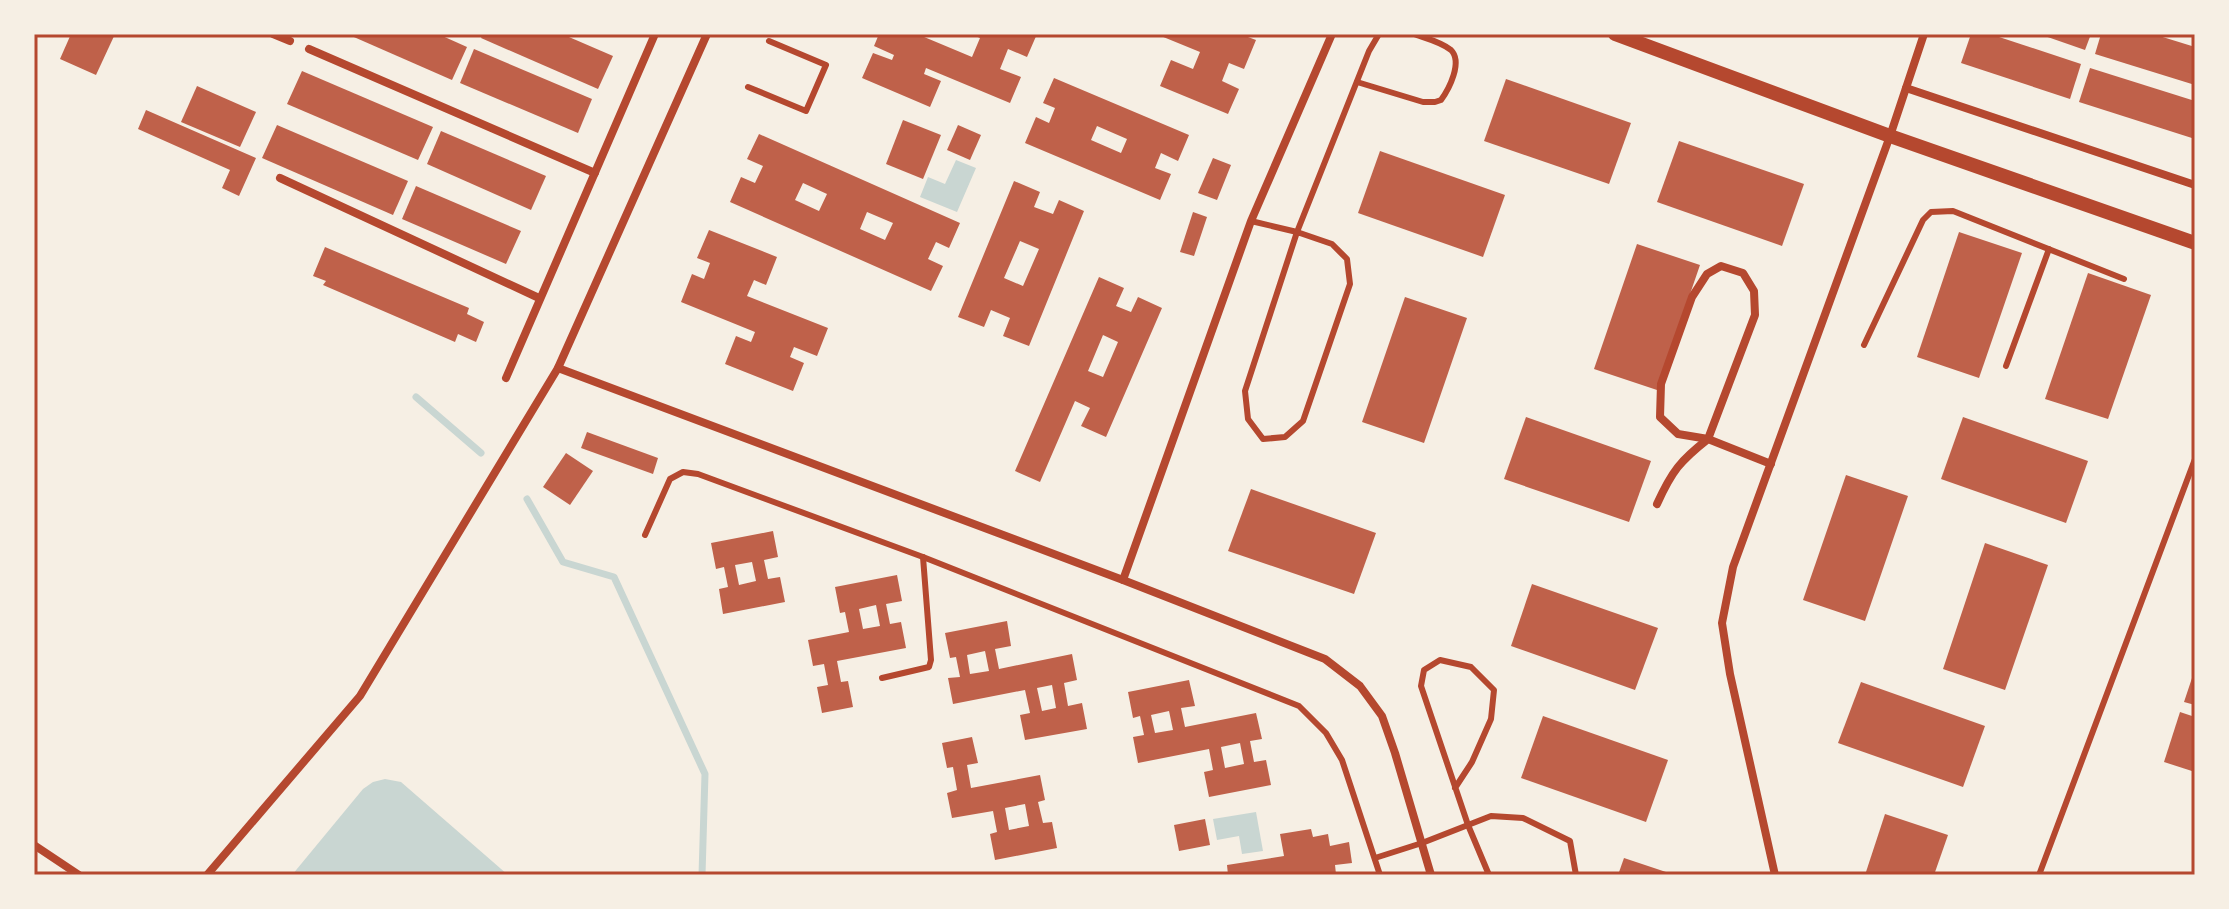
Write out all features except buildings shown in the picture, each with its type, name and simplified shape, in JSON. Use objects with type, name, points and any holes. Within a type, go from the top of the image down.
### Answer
[{"type":"street","points":[[273,34],[290,41]]},
{"type":"street","points":[[207,875],[360,696],[558,368],[707,34]]},
{"type":"street","points":[[1123,580],[1251,221],[1332,34]]},
{"type":"street","points":[[1615,34],[1890,136],[2195,243]]},
{"type":"street","points":[[1775,875],[1730,674],[1722,623],[1733,567],[1890,136],[1924,34]]},
{"type":"street","points":[[506,378],[651,35]]},
{"type":"street","points":[[309,49],[595,173]]},
{"type":"street","points":[[1906,88],[2195,185]]},
{"type":"street","points":[[280,178],[539,298]]},
{"type":"street","points":[[1657,504],[1670,475],[1708,439],[1755,315],[1754,291],[1743,273],[1721,266],[1707,274],[1692,297],[1661,384],[1660,417],[1678,434],[1708,439],[1771,464]]},
{"type":"street","points":[[558,368],[1325,659],[1360,686],[1382,716],[1431,875]]},
{"type":"street","points":[[34,845],[79,875]]},
{"type":"lane","points":[[1251,221],[1297,232],[1332,244],[1347,259],[1350,284],[1303,421],[1285,437],[1263,439],[1248,419],[1245,391],[1297,232],[1379,34]]},
{"type":"lane","points":[[1357,82],[1423,102],[1441,100],[1453,76],[1455,56],[1444,46],[1414,34]]},
{"type":"lane","points":[[748,87],[806,111],[826,65],[769,41]]},
{"type":"lane","points":[[1864,345],[1923,220],[1931,212],[1953,211],[2124,279]]},
{"type":"lane","points":[[2006,366],[2049,249]]},
{"type":"lane","points":[[2039,875],[2195,459]]},
{"type":"lane","points":[[645,535],[670,479],[683,472],[698,474],[923,557],[1299,706],[1326,733],[1342,760],[1380,875]]},
{"type":"lane","points":[[882,678],[929,667],[923,557]]},
{"type":"lane","points":[[1455,788],[1472,762],[1491,719],[1494,690],[1471,667],[1440,660],[1424,670],[1421,686],[1455,788],[1468,825],[1489,875]]},
{"type":"lane","points":[[1375,858],[1491,816],[1523,818],[1570,841],[1576,875]]},
{"type":"shaded area","points":[[956,160],[976,168],[957,212],[920,197],[928,177],[945,184]]},
{"type":"shaded area","points":[[385,779],[401,782],[508,875],[292,875],[363,789]]},
{"type":"shaded area","points":[[1256,812],[1263,851],[1242,854],[1239,836],[1217,840],[1213,819]]},
{"type":"waterway","points":[[416,397],[481,453]]},
{"type":"waterway","points":[[527,499],[563,562],[614,577],[705,774],[702,875]]}]
